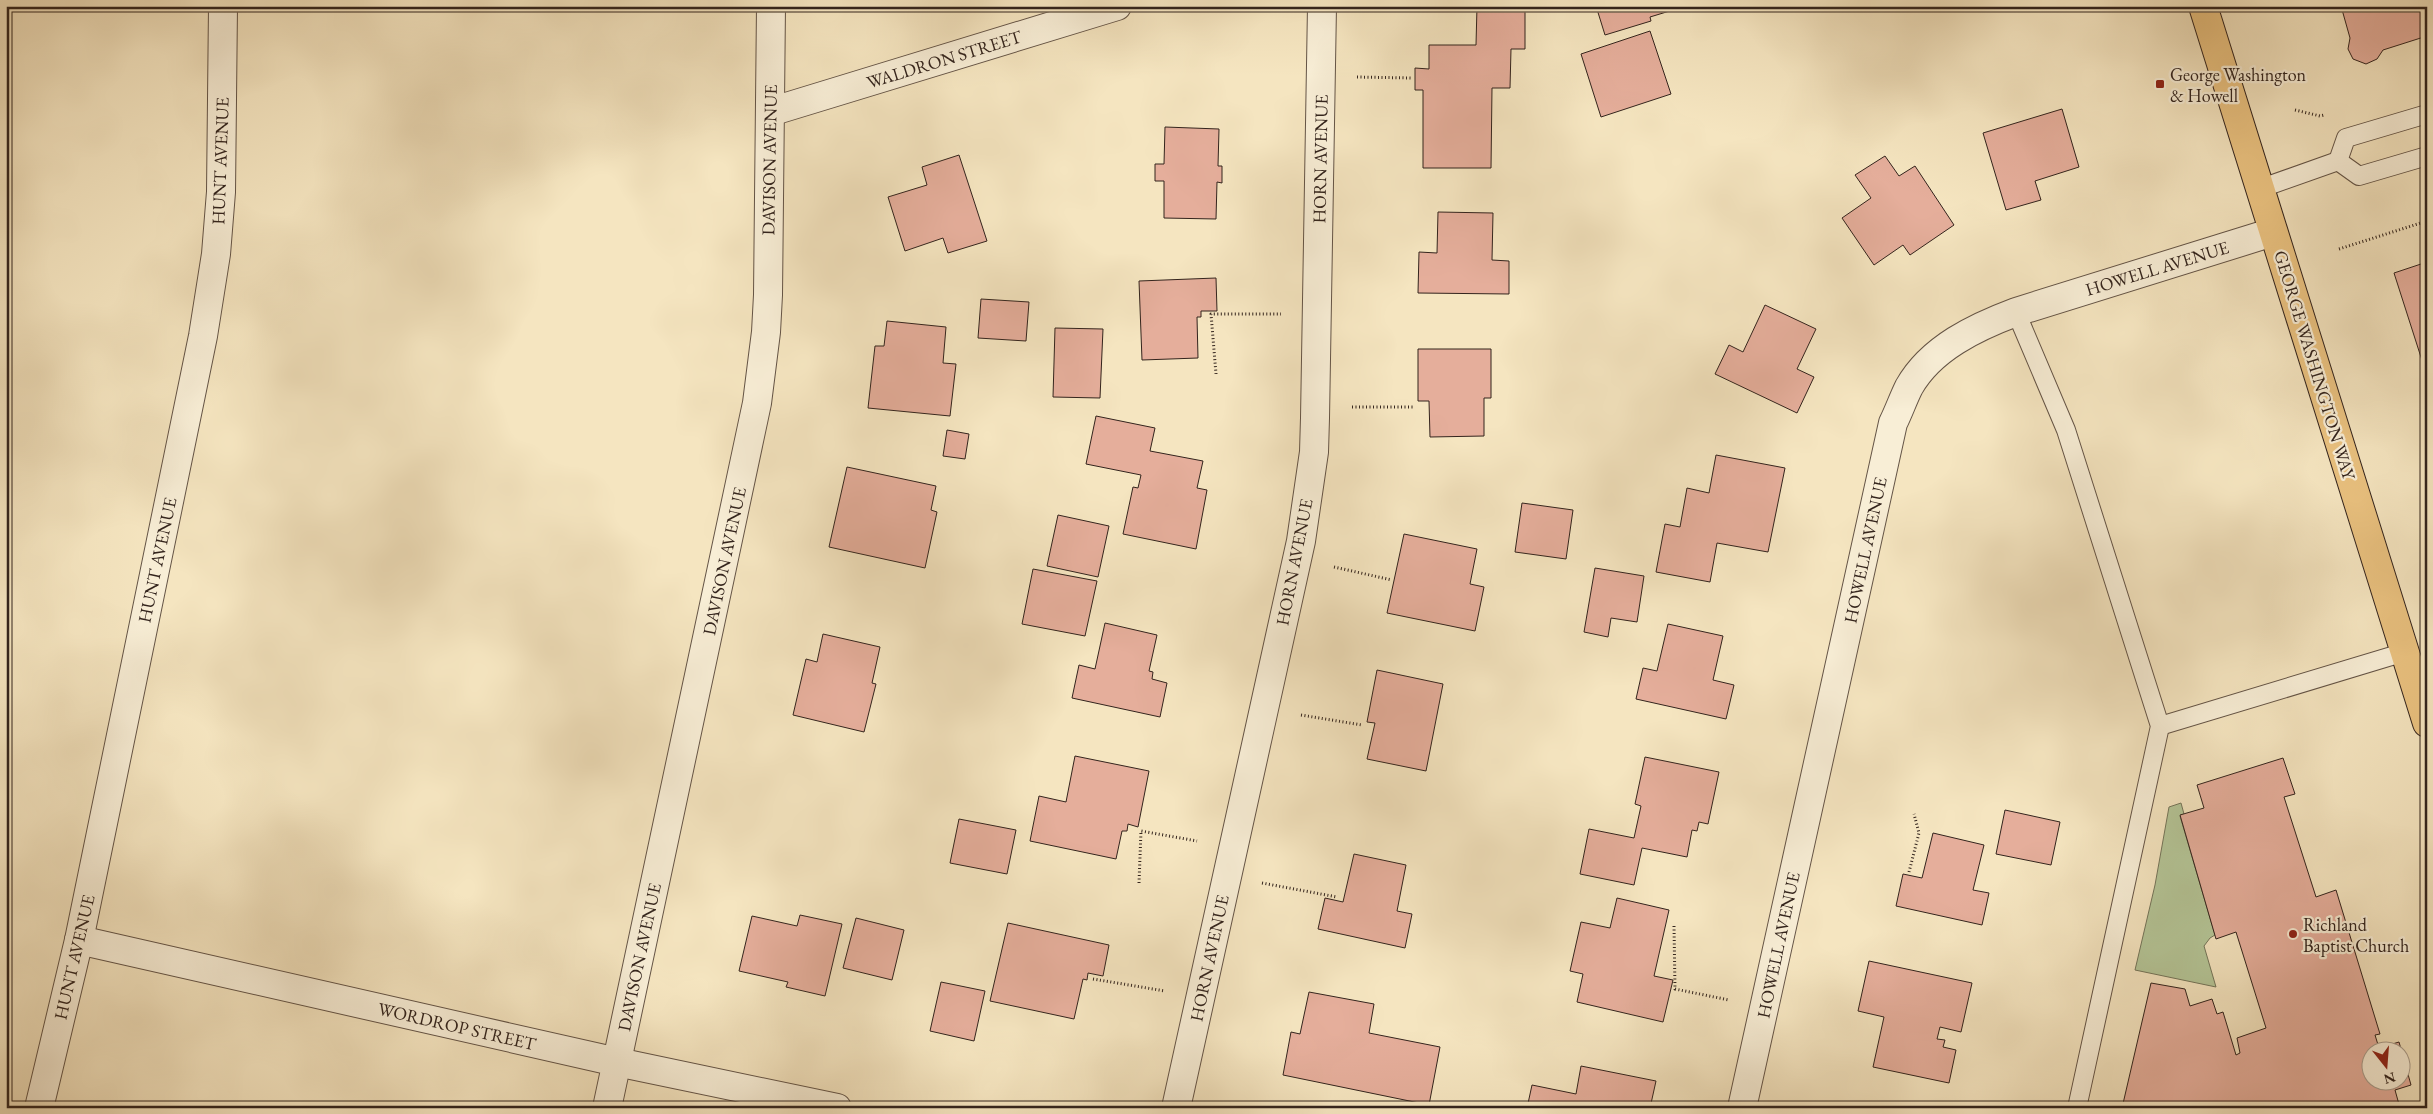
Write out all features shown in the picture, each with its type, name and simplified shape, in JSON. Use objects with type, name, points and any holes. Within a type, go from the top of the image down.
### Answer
[{"type":"main road","name":"GEORGE WASHINGTON WAY","points":[[2203,6],[2427,723]]},
{"type":"street","name":"HUNT AVENUE","points":[[39,1108],[79,940],[204,336],[216,254],[221,192],[222,6]]},
{"type":"street","name":"DAVISON AVENUE","points":[[607,1108],[757,402],[766,332],[771,6]]},
{"type":"street","name":"WALDRON STREET","points":[[770,112],[1117,6]]},
{"type":"street","name":"HORN AVENUE","points":[[1176,1108],[1301,541],[1314,452],[1317,378],[1322,6]]},
{"type":"street","name":"HOWELL AVENUE","points":[[1742,1108],[1893,423],[1910,386],[1929,362],[1954,341],[1985,324],[2016,312],[2273,232]]},
{"type":"street","name":"WORDROP STREET","points":[[79,940],[617,1062],[836,1108]]},
{"type":"lane","points":[[2338,161],[2346,138],[2427,114]]},
{"type":"lane","points":[[2338,161],[2359,176],[2427,156]]},
{"type":"lane","points":[[2259,189],[2338,161]]},
{"type":"lane","points":[[2016,312],[2066,430],[2160,726],[2077,1108]]},
{"type":"lane","points":[[2160,726],[2405,652]]},
{"type":"path","points":[[1354,77],[1411,78]]},
{"type":"path","points":[[2339,249],[2427,221]]},
{"type":"path","points":[[1216,374],[1211,314],[1282,314]]},
{"type":"path","points":[[1352,407],[1415,407]]},
{"type":"path","points":[[1334,567],[1392,580]]},
{"type":"path","points":[[1301,715],[1362,725]]},
{"type":"path","points":[[1909,872],[1919,833],[1914,814]]},
{"type":"path","points":[[1139,883],[1141,830],[1197,841]]},
{"type":"path","points":[[1262,883],[1337,897]]},
{"type":"path","points":[[1674,926],[1675,989],[1735,1001]]},
{"type":"path","points":[[1092,979],[1165,991]]},
{"type":"green space","points":[[2181,803],[2184,814],[2180,816],[2215,935],[2204,946],[2216,987],[2135,970],[2155,885],[2169,807]]},
{"type":"building","points":[[1477,6],[1525,6],[1525,49],[1511,49],[1510,88],[1492,88],[1491,168],[1423,168],[1423,90],[1415,90],[1415,68],[1429,69],[1429,45],[1476,45]]},
{"type":"building","points":[[1596,6],[1686,6],[1650,17],[1651,21],[1605,35]]},
{"type":"building","points":[[2341,6],[2427,6],[2427,36],[2383,50],[2377,59],[2366,64],[2353,59],[2348,49],[2350,38]]},
{"type":"building","points":[[1650,31],[1671,94],[1601,117],[1581,54]]},
{"type":"building","points":[[2062,109],[2079,167],[2035,181],[2041,200],[2006,210],[1983,133]]},
{"type":"building","points":[[1165,127],[1219,129],[1218,166],[1222,166],[1222,183],[1217,182],[1216,219],[1164,218],[1164,181],[1155,181],[1155,164],[1164,164]]},
{"type":"building","points":[[959,155],[987,241],[948,253],[943,238],[905,251],[888,197],[927,185],[922,167]]},
{"type":"building","points":[[1885,156],[1899,176],[1915,166],[1954,225],[1910,255],[1903,245],[1874,265],[1842,218],[1871,198],[1855,175]]},
{"type":"building","points":[[1438,212],[1493,213],[1492,260],[1509,261],[1509,294],[1418,293],[1419,252],[1437,253]]},
{"type":"building","points":[[2427,262],[2427,376],[2394,273]]},
{"type":"building","points":[[1216,278],[1217,311],[1201,311],[1201,317],[1197,317],[1198,358],[1142,360],[1139,281]]},
{"type":"building","points":[[981,299],[1029,302],[1026,341],[978,338]]},
{"type":"building","points":[[1765,305],[1816,329],[1797,369],[1814,377],[1797,413],[1715,374],[1729,345],[1743,352]]},
{"type":"building","points":[[887,321],[946,327],[943,363],[956,364],[950,416],[868,408],[875,346],[884,346]]},
{"type":"building","points":[[1055,328],[1103,329],[1100,398],[1053,397]]},
{"type":"building","points":[[1418,349],[1491,349],[1491,398],[1484,398],[1484,436],[1430,437],[1429,401],[1418,401]]},
{"type":"building","points":[[1096,416],[1155,428],[1150,451],[1203,461],[1197,488],[1207,490],[1196,549],[1123,534],[1133,487],[1138,488],[1141,475],[1086,464]]},
{"type":"building","points":[[947,430],[969,434],[965,459],[943,456]]},
{"type":"building","points":[[1716,455],[1785,468],[1768,552],[1717,543],[1710,582],[1656,572],[1665,524],[1680,527],[1687,488],[1709,493]]},
{"type":"building","points":[[847,467],[936,486],[931,510],[937,512],[925,568],[829,547]]},
{"type":"building","points":[[1522,503],[1573,510],[1566,559],[1515,552]]},
{"type":"building","points":[[1058,515],[1109,526],[1098,577],[1047,566]]},
{"type":"building","points":[[1404,534],[1477,549],[1470,584],[1484,587],[1475,631],[1387,613]]},
{"type":"building","points":[[1595,568],[1644,576],[1637,622],[1611,618],[1608,637],[1584,632]]},
{"type":"building","points":[[1033,569],[1097,581],[1085,636],[1022,624]]},
{"type":"building","points":[[1105,623],[1157,635],[1149,671],[1153,672],[1152,679],[1167,683],[1160,717],[1072,698],[1079,665],[1095,669]]},
{"type":"building","points":[[1668,624],[1723,636],[1713,680],[1734,685],[1726,719],[1636,699],[1643,668],[1657,671]]},
{"type":"building","points":[[823,634],[880,647],[872,683],[876,684],[864,732],[793,715],[806,659],[817,662]]},
{"type":"building","points":[[1377,670],[1443,684],[1426,771],[1367,759],[1375,723],[1367,722]]},
{"type":"building","points":[[1075,756],[1149,771],[1138,827],[1128,824],[1127,831],[1122,831],[1116,859],[1030,841],[1039,796],[1066,802]]},
{"type":"building","points":[[1645,757],[1719,772],[1708,824],[1699,822],[1697,831],[1692,830],[1687,857],[1642,848],[1634,885],[1580,874],[1589,829],[1634,838],[1641,806],[1635,804]]},
{"type":"building","name":"Richland Baptist Church","points":[[2283,758],[2295,794],[2284,797],[2316,897],[2336,890],[2380,1034],[2375,1035],[2377,1042],[2360,1042],[2360,1092],[2396,1092],[2400,1108],[2122,1108],[2151,983],[2185,989],[2190,1006],[2212,999],[2217,1014],[2223,1012],[2236,1055],[2240,1053],[2237,1038],[2266,1028],[2236,932],[2216,939],[2180,815],[2204,808],[2197,785]]},
{"type":"building","points":[[2005,810],[2060,822],[2051,865],[1996,854]]},
{"type":"building","points":[[959,819],[1016,830],[1007,874],[950,863]]},
{"type":"building","points":[[1933,833],[1984,845],[1973,890],[1989,893],[1982,925],[1896,906],[1903,874],[1922,878]]},
{"type":"building","points":[[1354,854],[1406,865],[1397,911],[1412,914],[1405,948],[1318,929],[1325,898],[1343,902]]},
{"type":"building","points":[[1617,898],[1669,910],[1654,976],[1673,980],[1663,1022],[1577,1002],[1583,974],[1570,971],[1581,922],[1610,928]]},
{"type":"building","points":[[800,915],[842,924],[825,996],[786,987],[788,982],[739,971],[752,916],[797,926]]},
{"type":"building","points":[[856,918],[904,930],[892,980],[843,968]]},
{"type":"building","points":[[1008,923],[1109,945],[1103,976],[1088,973],[1087,980],[1083,979],[1074,1019],[990,1001]]},
{"type":"building","points":[[1869,961],[1972,983],[1961,1032],[1940,1027],[1937,1039],[1945,1040],[1943,1047],[1956,1050],[1949,1083],[1873,1067],[1884,1017],[1858,1011]]},
{"type":"building","points":[[941,982],[985,991],[974,1041],[930,1031]]},
{"type":"building","points":[[1309,992],[1374,1004],[1369,1033],[1440,1047],[1429,1105],[1283,1075],[1291,1032],[1300,1034]]},
{"type":"building","points":[[1581,1066],[1656,1081],[1650,1108],[1527,1108],[1532,1085],[1576,1094]]},
{"type":"place","name":"George Washington & Howell","points":[[2160,84]]},
{"type":"place","name":"Richland Baptist Church","points":[[2293,934]]}]
